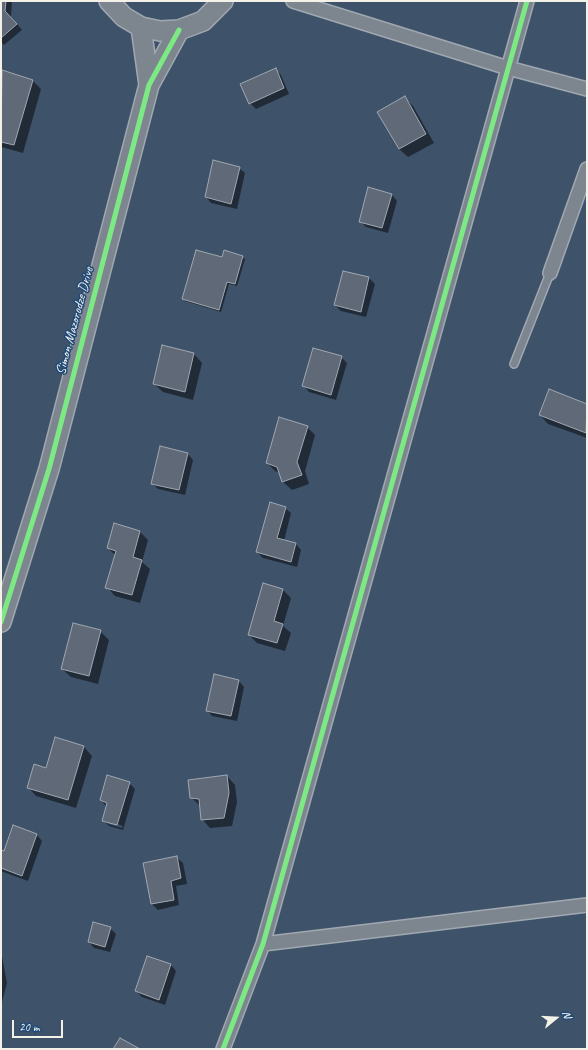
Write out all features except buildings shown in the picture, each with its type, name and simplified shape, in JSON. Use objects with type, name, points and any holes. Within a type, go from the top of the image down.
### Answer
[{"type":"street","points":[[109,1],[124,17],[141,27],[160,31],[179,30],[203,21],[223,1]]},
{"type":"street","points":[[293,1],[508,68],[587,89]]},
{"type":"street","points":[[224,1049],[263,944],[527,1]]},
{"type":"street","name":"Simon Mazorodze Drive","points":[[141,27],[149,85]]},
{"type":"street","name":"Simon Mazorodze Drive","points":[[1,622],[49,469],[149,85],[179,30]]},
{"type":"street","points":[[550,274],[587,169]]},
{"type":"street","points":[[263,944],[587,905]]},
{"type":"lane","points":[[514,364],[550,274]]},
{"type":"cycle path","points":[[223,1049],[263,944],[527,1]]},
{"type":"cycle path","points":[[1,622],[49,469],[149,85],[179,30]]}]
